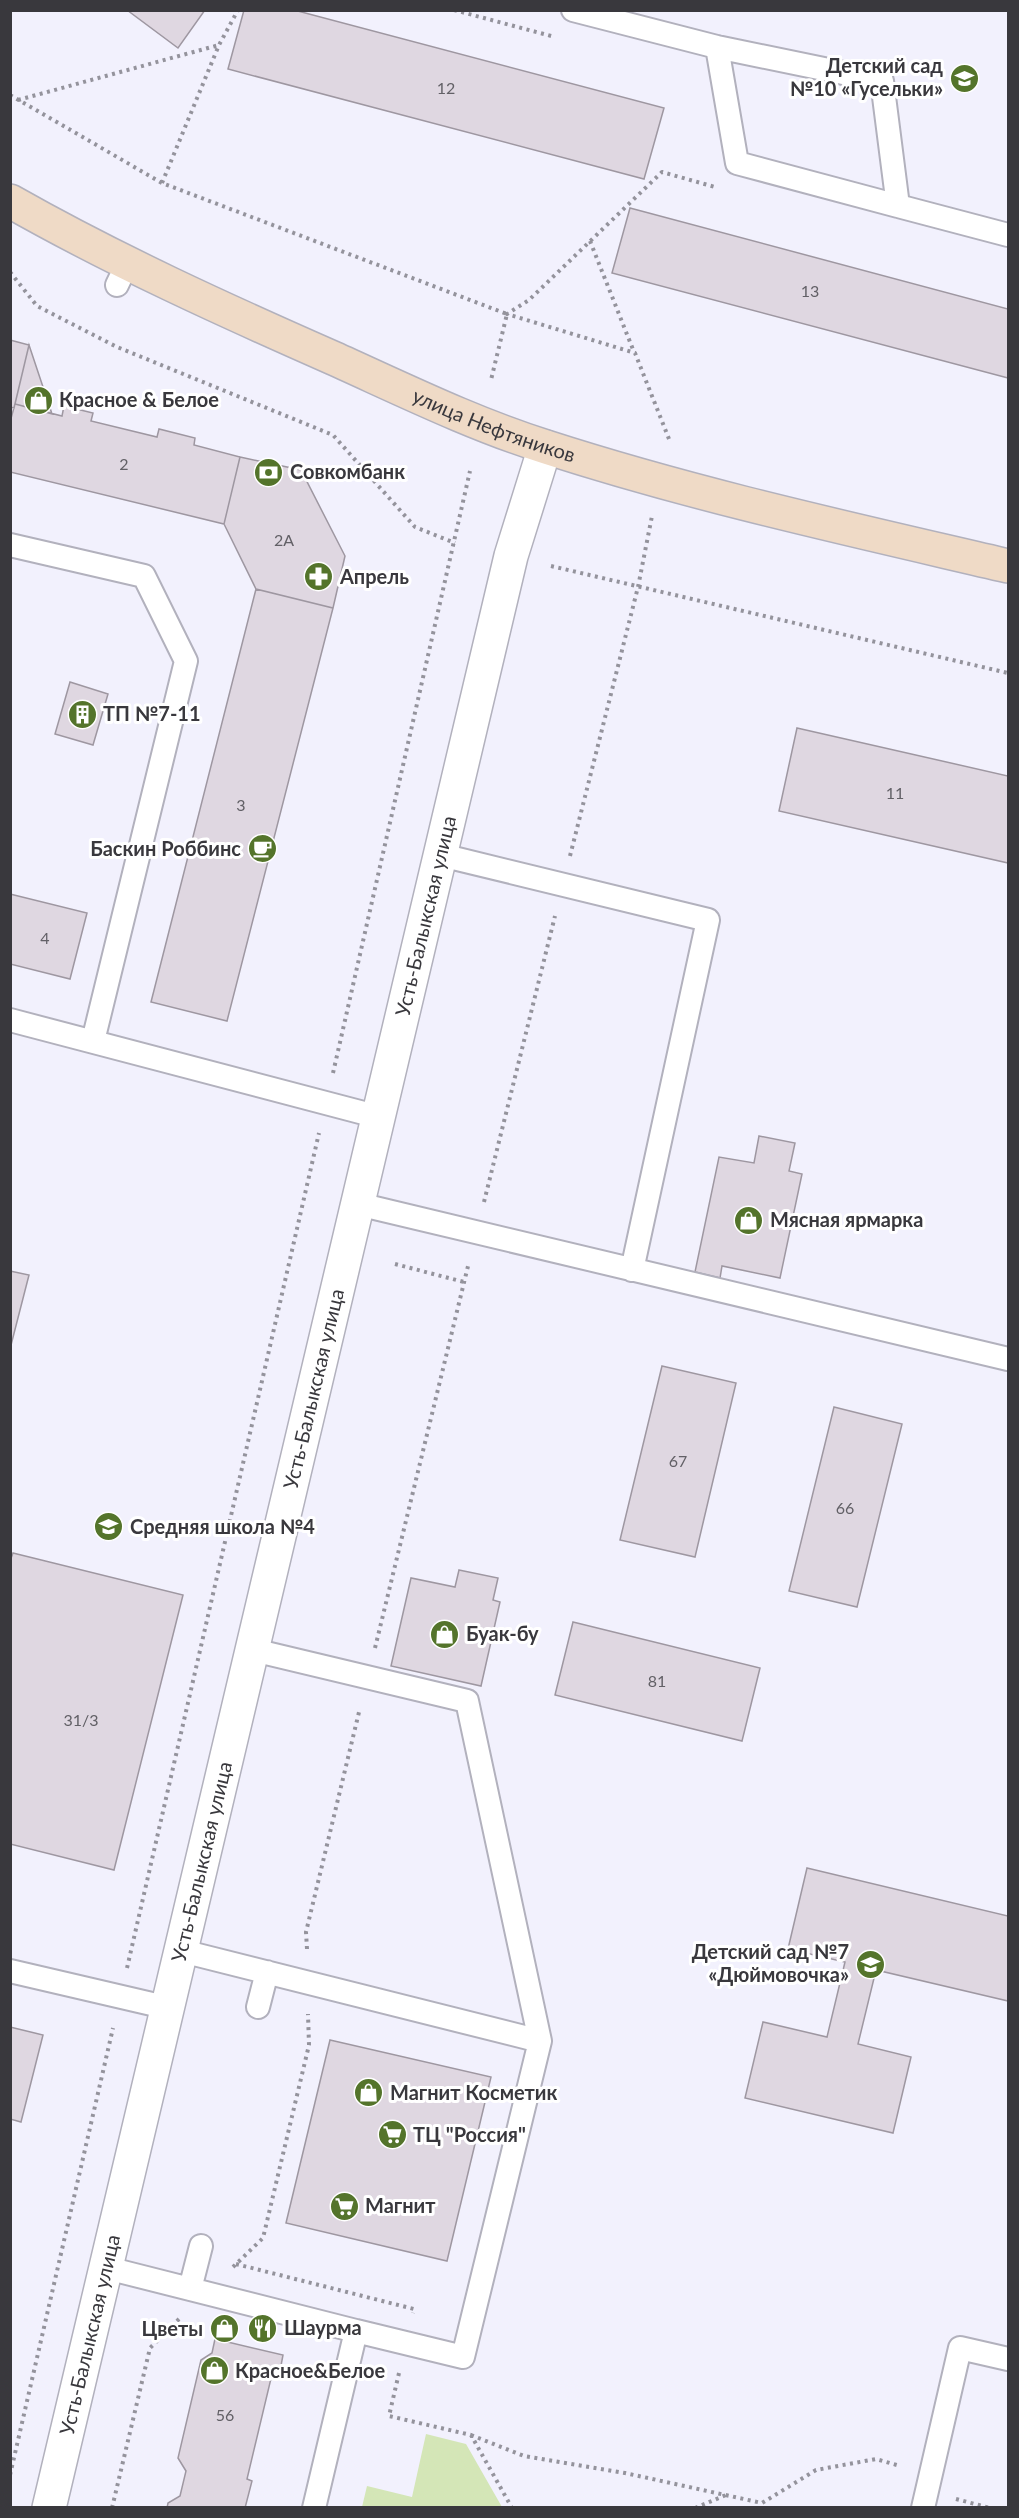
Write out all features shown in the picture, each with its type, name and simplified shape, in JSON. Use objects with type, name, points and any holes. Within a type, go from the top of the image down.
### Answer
[{"type":"main road","name":"улица Нефтяников","points":[[10,201],[60,230],[122,273],[234,314],[459,414],[545,447],[658,482],[751,506],[1008,566]]},
{"type":"street","name":"Усть-Балыкская улица","points":[[49,2508],[511,556],[545,447]]},
{"type":"lane","points":[[573,10],[717,47],[882,81],[898,206]]},
{"type":"lane","points":[[717,47],[736,163],[1008,235]]},
{"type":"lane","points":[[10,545],[144,576],[186,661],[93,1041]]},
{"type":"lane","points":[[441,855],[519,883],[563,885],[708,920],[632,1270]]},
{"type":"lane","points":[[10,1020],[379,1117]]},
{"type":"lane","points":[[358,1204],[1008,1359]]},
{"type":"lane","points":[[107,2268],[463,2357],[540,2041],[467,1701],[253,1650]]},
{"type":"lane","points":[[182,1952],[540,2041]]},
{"type":"lane","points":[[10,1971],[168,2008]]},
{"type":"lane","points":[[258,2007],[267,1972]]},
{"type":"lane","points":[[198,2291],[201,2246]]},
{"type":"lane","points":[[314,2508],[356,2331]]},
{"type":"lane","points":[[922,2508],[960,2348],[1008,2360]]},
{"type":"path","points":[[162,183],[219,45],[238,10]]},
{"type":"path","points":[[454,10],[566,40]]},
{"type":"path","points":[[18,100],[219,45]]},
{"type":"path","points":[[10,95],[162,183],[507,314],[634,352]]},
{"type":"path","points":[[491,380],[507,314],[529,300],[662,172],[719,188]]},
{"type":"path","points":[[706,173],[708,184]]},
{"type":"path","points":[[590,241],[669,438]]},
{"type":"path","points":[[10,272],[37,306],[117,347],[333,435],[415,527],[454,543]]},
{"type":"path","points":[[10,2475],[470,471]]},
{"type":"path","points":[[112,2508],[150,2348],[198,2291],[262,2238],[309,2045],[306,1932],[476,1233],[638,587],[652,516]]},
{"type":"path","points":[[551,566],[1008,673]]},
{"type":"path","points":[[395,1264],[464,1282]]},
{"type":"path","points":[[471,2434],[524,2456],[625,2473],[762,2503],[816,2470],[876,2459],[930,2474]]},
{"type":"path","points":[[695,2508],[727,2495]]},
{"type":"green space","points":[[426,2434],[466,2444],[502,2507],[362,2507],[367,2486],[412,2497]]},
{"type":"building","points":[[127,10],[205,10],[178,48]]},
{"type":"building","points":[[244,10],[294,10],[664,108],[644,179],[228,69]]},
{"type":"building","points":[[630,208],[1008,309],[1008,378],[612,273]]},
{"type":"building","points":[[10,340],[29,345],[14,408],[10,407]]},
{"type":"building","points":[[29,345],[52,414],[15,404]]},
{"type":"building","points":[[15,404],[62,416],[64,406],[93,413],[91,421],[157,437],[159,429],[195,438],[194,445],[240,457],[224,524],[10,472],[10,422]]},
{"type":"building","points":[[240,457],[301,470],[345,556],[333,608],[256,589],[224,524]]},
{"type":"building","points":[[256,589],[333,608],[227,1021],[151,1002]]},
{"type":"building","name":"ТП №7-11","points":[[70,682],[108,694],[93,745],[55,734]]},
{"type":"building","points":[[797,728],[1008,776],[1008,863],[779,811]]},
{"type":"building","points":[[10,894],[87,913],[70,979],[10,964]]},
{"type":"building","name":"Мясная ярмарка","points":[[759,1136],[795,1143],[789,1171],[802,1174],[780,1278],[722,1266],[720,1278],[695,1272],[719,1157],[754,1163]]},
{"type":"building","points":[[10,1271],[29,1275],[10,1349]]},
{"type":"building","points":[[662,1366],[736,1383],[695,1557],[620,1540]]},
{"type":"building","points":[[834,1407],[902,1424],[857,1607],[789,1591]]},
{"type":"building","points":[[13,1553],[183,1595],[114,1870],[10,1844],[10,1561]]},
{"type":"building","name":"Буак-бу","points":[[459,1570],[498,1578],[493,1600],[500,1602],[481,1686],[391,1666],[411,1578],[455,1587]]},
{"type":"building","points":[[573,1622],[760,1668],[742,1741],[555,1695]]},
{"type":"building","points":[[807,1868],[1008,1916],[1008,2001],[876,1970],[858,2044],[911,2057],[893,2133],[745,2098],[763,2022],[827,2037],[845,1962],[788,1949]]},
{"type":"building","points":[[10,2027],[43,2035],[21,2122],[10,2119]]},
{"type":"building","name":"ТЦ \"Россия\"","points":[[330,2040],[491,2077],[447,2261],[286,2223]]},
{"type":"building","points":[[215,2339],[283,2355],[280,2371],[273,2370],[247,2479],[252,2481],[245,2508],[167,2508],[168,2503],[180,2496],[186,2471],[178,2458],[201,2360],[212,2353]]},
{"type":"place","name":"Детский сад №10 «Гусельки»","points":[[964,78]]},
{"type":"place","name":"Красное & Белое","points":[[38,400]]},
{"type":"place","name":"Совкомбанк","points":[[269,472]]},
{"type":"place","name":"Апрель","points":[[319,577]]},
{"type":"place","name":"ТП №7-11","points":[[82,714]]},
{"type":"place","name":"Баскин Роббинс","points":[[262,849]]},
{"type":"place","name":"Мясная ярмарка","points":[[749,1220]]},
{"type":"place","name":"Средняя школа №4","points":[[109,1527]]},
{"type":"place","name":"Буак-бу","points":[[445,1634]]},
{"type":"place","name":"Детский сад №7 «Дюймовочка»","points":[[870,1964]]},
{"type":"place","name":"Магнит Косметик","points":[[369,2093]]},
{"type":"place","name":"ТЦ \"Россия\"","points":[[392,2135]]},
{"type":"place","name":"Магнит","points":[[344,2206]]},
{"type":"place","name":"Шаурма","points":[[263,2328]]},
{"type":"place","name":"Цветы","points":[[224,2329]]},
{"type":"place","name":"Красное&Белое","points":[[214,2371]]}]
